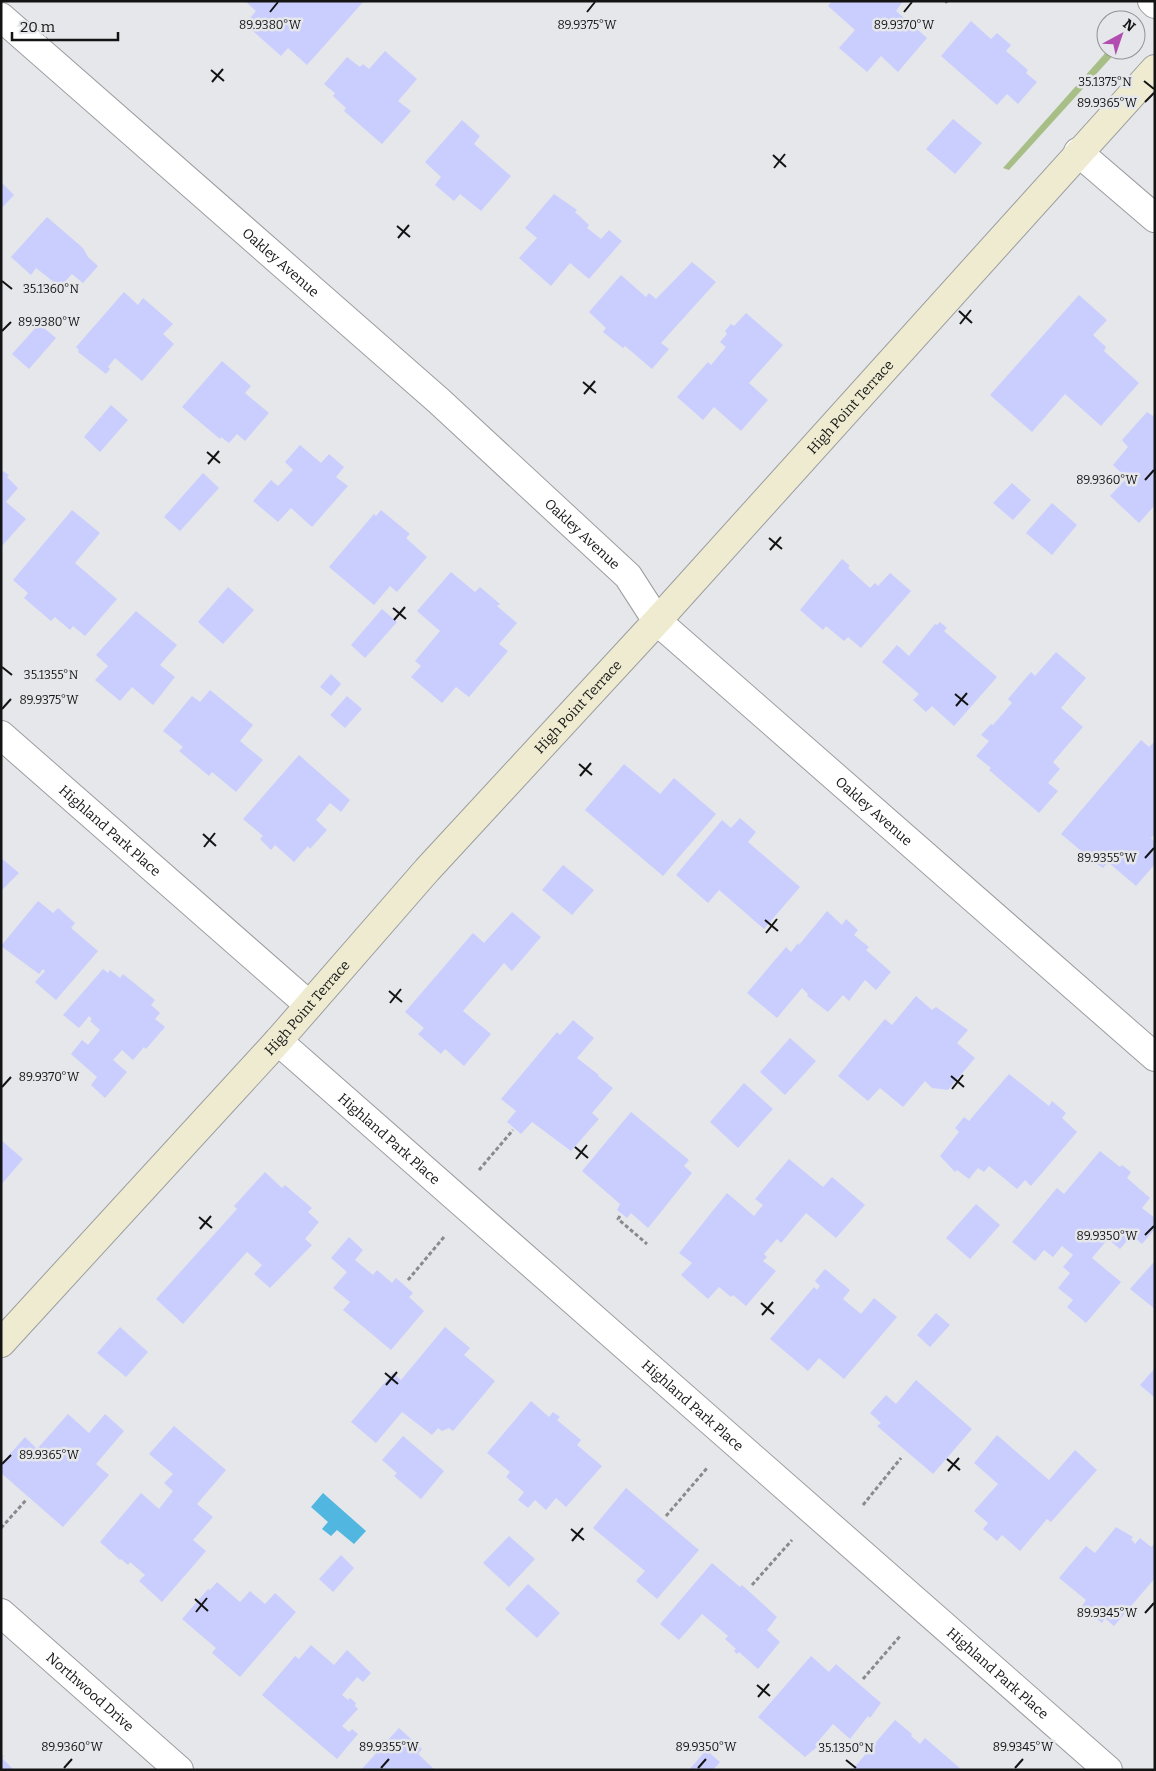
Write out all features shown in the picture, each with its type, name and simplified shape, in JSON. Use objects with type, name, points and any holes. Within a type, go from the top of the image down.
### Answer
[{"type":"street","points":[[1152,1],[1155,4]]},
{"type":"street","name":"Oakley Avenue","points":[[1,17],[439,401],[628,576],[657,621],[1155,1057]]},
{"type":"street","name":"High Point Terrace","points":[[1,1343],[278,1041],[480,812],[657,621],[1078,152],[1155,69]]},
{"type":"street","points":[[1078,152],[1155,218]]},
{"type":"street","name":"Highland Park Place","points":[[1,735],[309,1005]]},
{"type":"street","name":"Highland Park Place","points":[[278,1041],[1108,1770]]},
{"type":"street","name":"Northwood Drive","points":[[1,1613],[179,1770]]},
{"type":"path","points":[[479,1170],[513,1130]]},
{"type":"path","points":[[620,1216],[618,1219],[647,1244]]},
{"type":"path","points":[[408,1280],[444,1237]]},
{"type":"path","points":[[863,1505],[901,1458]]},
{"type":"path","points":[[666,1516],[708,1468]]},
{"type":"path","points":[[1,1528],[27,1499]]},
{"type":"path","points":[[752,1585],[792,1540]]},
{"type":"path","points":[[863,1679],[901,1635]]},
{"type":"green space","points":[[1099,60],[1109,60],[1009,170],[1003,168]]},
{"type":"water","points":[[323,1493],[366,1531],[354,1544],[337,1530],[331,1536],[322,1529],[328,1522],[311,1507]]},
{"type":"building","points":[[245,1],[364,1],[307,65],[288,48],[281,56],[245,24],[256,11]]},
{"type":"building","points":[[832,1],[903,1],[896,11],[927,38],[898,72],[881,56],[867,72],[839,48],[855,30],[828,6]]},
{"type":"building","points":[[971,21],[991,39],[997,33],[1011,45],[1006,51],[1028,70],[1026,73],[1037,82],[1018,104],[1007,94],[997,105],[941,56]]},
{"type":"building","points":[[385,51],[417,79],[398,101],[411,111],[382,144],[344,111],[346,108],[333,96],[335,93],[324,84],[347,57],[360,67],[363,64],[369,69]]},
{"type":"building","points":[[953,119],[982,143],[955,174],[926,149]]},
{"type":"building","points":[[462,120],[480,136],[474,144],[511,176],[481,211],[460,194],[454,201],[435,185],[441,177],[425,162]]},
{"type":"building","points":[[1,182],[14,195],[1,209]]},
{"type":"building","points":[[554,194],[577,210],[575,212],[589,225],[587,228],[601,239],[609,230],[622,241],[589,279],[570,263],[551,286],[519,258],[537,238],[525,228]]},
{"type":"building","points":[[47,217],[83,248],[88,257],[98,266],[83,283],[72,274],[60,287],[36,268],[31,275],[11,257]]},
{"type":"building","points":[[692,262],[716,282],[661,343],[669,349],[652,369],[625,346],[623,348],[603,332],[606,328],[589,312],[621,275],[646,297],[649,293],[656,299]]},
{"type":"building","points":[[124,292],[138,305],[143,298],[173,324],[163,334],[174,344],[142,381],[115,358],[108,367],[110,369],[106,374],[78,352],[79,350],[76,347]]},
{"type":"building","points":[[1079,295],[1107,320],[1093,335],[1106,347],[1104,351],[1139,383],[1101,426],[1065,394],[1032,432],[990,395]]},
{"type":"building","points":[[746,313],[783,345],[749,383],[768,400],[741,431],[714,407],[703,420],[677,397],[708,362],[711,365],[726,347],[720,342],[727,334],[725,331],[731,324],[734,326]]},
{"type":"building","points":[[39,324],[56,338],[29,369],[12,354]]},
{"type":"building","points":[[222,361],[251,386],[245,393],[269,413],[245,441],[237,434],[229,443],[221,437],[220,439],[182,407]]},
{"type":"building","points":[[111,405],[128,420],[100,452],[84,437]]},
{"type":"building","points":[[1147,412],[1153,416],[1155,414],[1155,505],[1139,523],[1110,496],[1127,478],[1113,465],[1128,447],[1122,440]]},
{"type":"building","points":[[300,445],[321,463],[329,454],[344,467],[336,477],[348,486],[312,527],[291,508],[278,522],[253,501],[271,480],[278,486],[293,470],[285,462]]},
{"type":"building","points":[[3,471],[9,475],[7,477],[18,488],[6,502],[26,519],[1,547],[1,472]]},
{"type":"building","points":[[203,473],[219,488],[180,531],[164,517]]},
{"type":"building","points":[[1012,483],[1031,500],[1013,520],[993,503]]},
{"type":"building","points":[[1052,503],[1077,525],[1052,555],[1026,533]]},
{"type":"building","points":[[72,510],[100,533],[75,563],[117,599],[85,636],[73,626],[70,630],[55,617],[51,621],[24,598],[28,593],[13,580]]},
{"type":"building","points":[[381,510],[410,534],[406,538],[427,557],[397,592],[390,586],[374,605],[329,567],[374,514],[376,516]]},
{"type":"building","points":[[842,559],[850,566],[848,568],[870,588],[875,583],[878,586],[890,573],[911,591],[861,648],[848,637],[844,641],[826,626],[823,630],[800,610]]},
{"type":"building","points":[[451,572],[475,592],[480,587],[500,604],[497,606],[517,623],[499,644],[508,651],[469,697],[456,687],[442,703],[411,677],[421,666],[415,661],[440,631],[417,611]]},
{"type":"building","points":[[228,587],[254,610],[223,644],[198,622]]},
{"type":"building","points":[[382,609],[397,622],[365,658],[351,645]]},
{"type":"building","points":[[136,611],[177,645],[160,665],[175,677],[153,705],[132,687],[120,701],[95,680],[108,666],[96,655]]},
{"type":"building","points":[[940,622],[947,628],[944,631],[997,677],[954,726],[932,706],[926,712],[913,700],[919,694],[882,662],[897,645],[909,656],[935,624],[937,625]]},
{"type":"building","points":[[1056,652],[1086,678],[1061,708],[1083,727],[1053,762],[1060,769],[1048,783],[1058,791],[1039,813],[989,770],[991,768],[976,756],[989,741],[981,735],[991,724],[993,725],[1012,703],[1008,699],[1031,672],[1035,676]]},
{"type":"building","points":[[331,674],[341,684],[331,696],[320,687]]},
{"type":"building","points":[[210,690],[253,725],[240,741],[263,760],[236,792],[212,772],[209,776],[179,751],[183,747],[163,731],[192,696],[200,702]]},
{"type":"building","points":[[347,696],[362,709],[345,728],[330,715]]},
{"type":"building","points":[[1141,740],[1149,747],[1155,741],[1155,834],[1151,838],[1155,842],[1155,864],[1136,886],[1108,862],[1103,868],[1061,834]]},
{"type":"building","points":[[299,755],[350,800],[341,812],[330,803],[316,820],[327,830],[310,849],[308,846],[294,862],[275,845],[271,850],[260,839],[263,836],[243,819]]},
{"type":"building","points":[[624,764],[660,794],[674,778],[716,814],[663,876],[585,810]]},
{"type":"building","points":[[740,818],[756,832],[748,842],[800,887],[764,929],[719,890],[708,903],[676,875],[722,820],[731,828]]},
{"type":"building","points":[[1,858],[19,873],[1,891]]},
{"type":"building","points":[[563,865],[594,890],[572,915],[542,890]]},
{"type":"building","points":[[38,901],[53,913],[58,908],[75,923],[71,928],[98,951],[56,1000],[35,982],[45,971],[43,969],[39,974],[1,946]]},
{"type":"building","points":[[827,911],[842,925],[846,919],[858,930],[854,935],[869,947],[866,950],[891,972],[876,990],[865,980],[849,1001],[843,995],[828,1012],[807,996],[808,994],[802,988],[777,1018],[747,993],[786,947],[791,952],[798,943],[799,945]]},
{"type":"building","points":[[512,912],[541,937],[512,971],[504,963],[463,1011],[491,1034],[464,1066],[445,1049],[441,1054],[418,1034],[424,1028],[405,1012],[473,933],[484,943]]},
{"type":"building","points":[[103,969],[108,973],[110,970],[120,978],[123,974],[155,1000],[151,1005],[160,1013],[155,1019],[165,1027],[146,1049],[144,1047],[133,1060],[122,1050],[113,1060],[127,1072],[105,1098],[91,1085],[97,1077],[71,1054],[82,1040],[88,1045],[100,1030],[90,1021],[92,1019],[89,1016],[79,1028],[63,1015]]},
{"type":"building","points":[[916,996],[932,1010],[936,1007],[968,1030],[957,1043],[975,1058],[948,1090],[932,1088],[925,1081],[903,1107],[880,1088],[868,1101],[838,1076],[885,1019],[892,1025]]},
{"type":"building","points":[[573,1020],[594,1038],[577,1058],[613,1088],[592,1113],[599,1119],[571,1151],[532,1122],[521,1134],[507,1122],[516,1111],[501,1099],[557,1032],[560,1035]]},
{"type":"building","points":[[790,1038],[816,1061],[785,1095],[760,1072]]},
{"type":"building","points":[[1009,1074],[1049,1106],[1052,1101],[1066,1113],[1062,1118],[1077,1132],[1031,1186],[1025,1180],[1017,1189],[989,1166],[984,1172],[978,1168],[969,1179],[957,1170],[955,1172],[940,1156],[959,1132],[955,1128],[964,1117],[969,1121]]},
{"type":"building","points":[[744,1083],[773,1109],[738,1148],[710,1122]]},
{"type":"building","points":[[631,1112],[689,1160],[684,1166],[692,1173],[648,1228],[631,1213],[627,1218],[617,1210],[620,1204],[582,1171]]},
{"type":"building","points":[[1,1140],[23,1159],[1,1185]]},
{"type":"building","points":[[1100,1151],[1120,1167],[1122,1165],[1131,1172],[1127,1178],[1150,1198],[1142,1208],[1155,1218],[1155,1229],[1142,1244],[1132,1235],[1120,1249],[1108,1239],[1092,1258],[1121,1282],[1086,1323],[1067,1307],[1073,1300],[1058,1288],[1070,1273],[1063,1267],[1073,1255],[1062,1246],[1053,1257],[1044,1250],[1035,1261],[1012,1242],[1057,1188],[1064,1194]]},
{"type":"building","points":[[789,1159],[823,1187],[832,1177],[865,1205],[836,1238],[806,1213],[781,1243],[777,1239],[764,1254],[767,1257],[763,1261],[776,1271],[746,1306],[733,1295],[731,1297],[719,1287],[708,1299],[681,1275],[692,1263],[679,1253],[727,1193],[754,1216],[763,1205],[755,1199]]},
{"type":"building","points":[[265,1172],[282,1188],[285,1185],[312,1208],[308,1212],[319,1222],[305,1239],[312,1245],[270,1288],[254,1274],[262,1265],[247,1252],[183,1324],[156,1299],[237,1209],[234,1206]]},
{"type":"building","points":[[976,1204],[1000,1225],[970,1259],[946,1238]]},
{"type":"building","points":[[349,1237],[363,1250],[355,1260],[373,1275],[377,1270],[392,1283],[396,1278],[413,1293],[409,1297],[424,1311],[391,1350],[343,1310],[350,1302],[333,1288],[347,1272],[331,1258]]},
{"type":"building","points":[[1153,1263],[1155,1265],[1155,1309],[1130,1289]]},
{"type":"building","points":[[825,1269],[850,1290],[843,1299],[861,1314],[874,1298],[897,1317],[844,1379],[819,1358],[808,1371],[770,1339],[814,1287],[817,1290],[820,1286],[815,1281]]},
{"type":"building","points":[[936,1313],[950,1325],[930,1347],[917,1335]]},
{"type":"building","points":[[120,1327],[148,1352],[126,1377],[97,1353]]},
{"type":"building","points":[[445,1327],[470,1348],[464,1355],[495,1381],[453,1431],[449,1428],[442,1431],[438,1428],[432,1435],[402,1412],[376,1443],[351,1422],[393,1373],[401,1380]]},
{"type":"building","points":[[1155,1368],[1155,1398],[1140,1385]]},
{"type":"building","points":[[916,1380],[972,1429],[933,1474],[877,1426],[881,1423],[870,1413],[886,1395],[896,1404]]},
{"type":"building","points":[[531,1401],[549,1417],[553,1412],[560,1417],[557,1420],[581,1440],[577,1445],[602,1466],[566,1507],[556,1498],[546,1510],[535,1500],[528,1508],[518,1500],[524,1492],[506,1477],[510,1472],[487,1453]]},
{"type":"building","points":[[68,1414],[89,1433],[105,1414],[124,1431],[96,1464],[109,1475],[63,1527],[1,1473],[1,1464],[25,1437],[37,1449]]},
{"type":"building","points":[[174,1426],[226,1470],[197,1504],[213,1517],[193,1540],[206,1551],[162,1602],[139,1581],[145,1575],[130,1562],[128,1565],[120,1560],[100,1542],[141,1493],[159,1509],[173,1491],[164,1483],[173,1474],[149,1454]]},
{"type":"building","points":[[997,1435],[1049,1480],[1075,1450],[1097,1470],[1051,1522],[1047,1519],[1020,1551],[1002,1535],[997,1541],[983,1529],[988,1523],[974,1511],[998,1484],[974,1463]]},
{"type":"building","points":[[403,1436],[444,1471],[421,1499],[394,1476],[397,1473],[382,1460]]},
{"type":"building","points":[[626,1488],[699,1550],[657,1599],[636,1581],[645,1571],[593,1528]]},
{"type":"building","points":[[1116,1527],[1133,1537],[1131,1539],[1135,1544],[1140,1538],[1151,1547],[1155,1543],[1155,1578],[1114,1626],[1105,1618],[1102,1623],[1082,1606],[1086,1600],[1059,1578],[1086,1546],[1095,1553]]},
{"type":"building","points":[[509,1536],[535,1559],[509,1587],[483,1563]]},
{"type":"building","points":[[341,1555],[354,1568],[333,1592],[319,1579]]},
{"type":"building","points":[[712,1563],[740,1587],[742,1585],[777,1617],[767,1630],[780,1642],[758,1669],[739,1652],[737,1654],[734,1651],[736,1649],[725,1639],[728,1636],[702,1614],[679,1640],[660,1624]]},
{"type":"building","points":[[217,1582],[240,1602],[250,1591],[265,1604],[275,1593],[296,1612],[240,1677],[212,1653],[216,1648],[182,1619],[208,1589],[210,1590]]},
{"type":"building","points":[[528,1584],[560,1613],[537,1638],[505,1609]]},
{"type":"building","points":[[311,1645],[334,1665],[347,1650],[371,1673],[363,1682],[357,1677],[342,1695],[356,1703],[355,1706],[358,1709],[342,1726],[349,1732],[352,1729],[358,1734],[337,1759],[262,1695],[295,1656],[299,1659]]},
{"type":"building","points":[[811,1656],[829,1672],[836,1664],[881,1703],[850,1739],[833,1724],[815,1745],[817,1747],[805,1757],[758,1717]]},
{"type":"building","points":[[895,1720],[912,1734],[911,1736],[920,1744],[925,1738],[962,1770],[852,1770]]},
{"type":"building","points":[[399,1728],[422,1749],[418,1754],[435,1770],[361,1770]]},
{"type":"building","points":[[706,1750],[720,1762],[713,1770],[689,1770]]},
{"type":"building","points":[[1,1754],[4,1756],[2,1758],[14,1770],[1,1770]]}]
